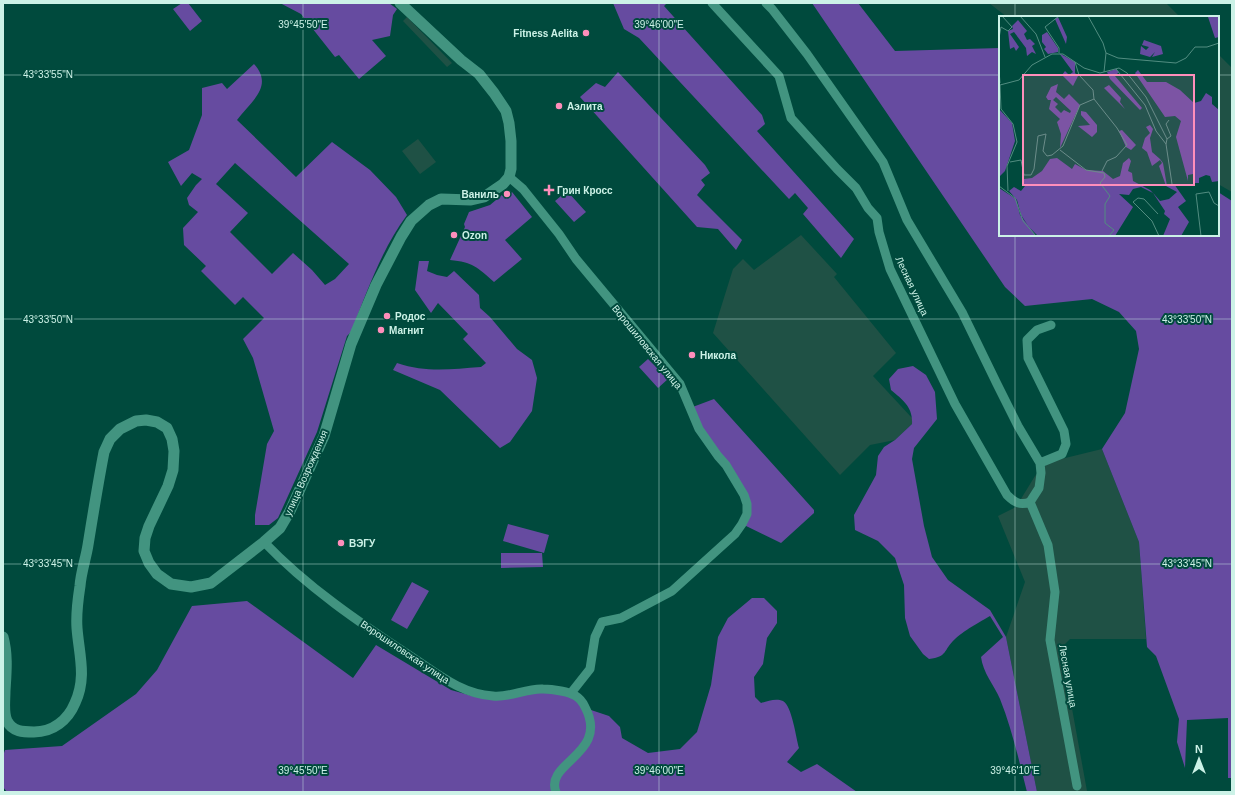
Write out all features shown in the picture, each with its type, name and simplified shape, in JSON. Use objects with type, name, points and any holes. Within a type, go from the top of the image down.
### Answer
[{"type":"street","points":[[400,3],[461,60],[479,74],[506,111],[511,141],[512,169],[509,177]]},
{"type":"street","name":"Лесная улица","points":[[712,3],[779,76],[791,118],[856,188],[868,208],[877,218],[879,232],[890,269],[955,404],[1007,494],[1017,503],[1022,504],[1030,502],[1048,545],[1055,592],[1050,640],[1077,786]]},
{"type":"street","points":[[766,3],[807,54],[883,162],[907,220],[962,312],[1018,426],[1040,463],[1040,484],[1035,496],[1030,502]]},
{"type":"street","name":"улица Возрождения","points":[[3,637],[5,645],[5,710],[7,721],[13,728],[22,732],[39,732],[56,727],[67,718],[76,702],[82,680],[81,654],[76,627],[80,585],[104,452],[110,439],[120,429],[136,420],[157,422],[167,428],[172,439],[174,451],[173,470],[168,486],[145,538],[144,551],[157,574],[172,584],[191,587],[211,583],[280,528],[290,511],[324,436],[352,344],[376,285],[411,221],[429,205],[441,199],[471,200],[484,197],[503,184],[509,177]]},
{"type":"street","name":"Ворошиловская улица","points":[[264,542],[284,563],[307,582],[387,642],[435,674],[453,684],[475,693],[493,696],[506,696],[542,688],[571,693],[590,669],[595,636],[602,622],[621,618],[672,591],[735,534],[742,524],[747,514],[747,504],[744,494],[699,429],[680,384],[576,259],[559,234],[523,189],[509,177]]},
{"type":"street","points":[[1040,463],[1062,454],[1066,444],[1064,432],[1028,358],[1027,340],[1037,330],[1051,325]]},
{"type":"street","points":[[556,792],[554,784],[556,777],[562,768],[585,746],[590,736],[591,725],[588,713],[579,698],[571,693]]},
{"type":"shaded area","points":[[182,3],[188,3],[202,21],[190,31],[173,9]]},
{"type":"shaded area","points":[[280,3],[389,3],[397,9],[393,15],[390,36],[372,40],[386,56],[359,79],[339,55],[335,57],[301,14]]},
{"type":"shaded area","points":[[613,3],[667,3],[664,6],[762,115],[765,124],[757,131],[854,239],[841,258],[803,214],[808,208],[795,193],[789,199],[639,38],[624,29]]},
{"type":"shaded area","points":[[812,3],[858,3],[895,51],[999,48],[999,236],[1219,236],[1219,193],[1232,201],[1232,778],[1228,778],[1228,718],[1187,720],[1185,768],[1177,742],[1179,719],[1156,656],[1147,647],[1139,542],[1102,449],[1125,413],[1139,349],[1136,331],[1119,312],[1092,299],[1025,306],[1005,287]]},
{"type":"shaded area","points":[[989,3],[1166,3],[1179,16],[1006,16]]},
{"type":"shaded area","points":[[407,17],[452,63],[447,67],[403,21]]},
{"type":"shaded area","points":[[1219,55],[1232,68],[1232,192],[1219,185]]},
{"type":"shaded area","points":[[254,64],[260,72],[262,80],[261,87],[253,101],[237,120],[296,177],[332,142],[370,170],[396,197],[407,215],[382,257],[351,332],[347,336],[317,432],[278,518],[269,525],[255,525],[255,515],[267,444],[274,431],[253,358],[243,339],[264,318],[243,297],[235,305],[201,271],[206,266],[184,245],[183,228],[198,212],[189,205],[187,198],[202,179],[192,173],[181,186],[168,162],[189,150],[202,115],[202,88],[222,83],[227,89]],"holes":[[[235,163],[349,264],[335,279],[325,285],[312,270],[293,253],[272,274],[230,232],[248,213],[216,184]]]},
{"type":"shaded area","points":[[618,72],[705,165],[710,173],[701,180],[705,185],[697,195],[742,240],[736,250],[718,229],[697,227],[580,97],[596,83],[605,87]]},
{"type":"shaded area","points":[[418,139],[436,162],[420,174],[402,151]]},
{"type":"shaded area","points":[[567,191],[586,212],[574,222],[555,201]]},
{"type":"shaded area","points":[[512,192],[532,217],[505,240],[522,259],[494,282],[470,264],[450,260],[465,227],[464,224],[469,212],[490,205],[502,195],[505,199]]},
{"type":"shaded area","points":[[801,235],[837,274],[834,277],[896,353],[873,376],[912,418],[912,424],[895,440],[870,445],[840,475],[713,333],[733,269],[743,259],[754,270]]},
{"type":"shaded area","points":[[419,261],[429,261],[427,271],[437,275],[447,277],[454,271],[479,295],[480,308],[490,317],[517,349],[532,360],[537,378],[532,411],[510,442],[500,448],[440,390],[393,370],[397,363],[419,368],[439,370],[481,367],[486,363],[463,339],[468,334],[438,303],[431,313],[415,290]]},
{"type":"shaded area","points":[[648,359],[668,379],[658,388],[639,367]]},
{"type":"shaded area","points":[[913,366],[926,375],[935,392],[937,419],[914,448],[912,459],[924,526],[932,557],[948,580],[990,610],[1006,637],[1037,792],[1027,792],[1004,710],[982,663],[981,657],[1003,637],[990,616],[958,636],[942,655],[929,659],[923,654],[910,636],[905,618],[904,585],[895,558],[878,541],[855,530],[854,515],[876,475],[878,456],[884,447],[895,440],[912,424],[909,408],[891,390],[889,379],[898,369]]},
{"type":"shaded area","points":[[714,399],[814,510],[814,513],[781,543],[742,524],[747,504],[690,408]]},
{"type":"shaded area","points":[[1102,449],[1139,542],[1146,639],[1070,639],[1061,648],[1087,791],[1037,792],[1006,637],[1025,582],[998,516],[1016,507],[1035,476],[1049,462]]},
{"type":"shaded area","points":[[508,524],[549,535],[544,553],[503,541]]},
{"type":"shaded area","points":[[501,553],[542,553],[543,567],[501,568]]},
{"type":"shaded area","points":[[412,582],[429,591],[407,629],[391,620]]},
{"type":"shaded area","points":[[752,598],[764,598],[777,611],[777,623],[767,638],[763,664],[754,677],[755,697],[761,703],[775,700],[783,701],[789,709],[799,748],[787,762],[801,772],[817,764],[857,792],[7,792],[3,787],[3,756],[5,750],[62,746],[136,694],[157,670],[192,606],[247,601],[353,678],[376,645],[451,690],[476,697],[525,693],[577,693],[591,710],[609,716],[620,727],[622,738],[648,753],[680,749],[697,732],[711,685],[718,637],[728,618]]},
{"type":"place","name":"Fitness Aelita","points":[[586,33]]},
{"type":"place","name":"Аэлита","points":[[559,106]]},
{"type":"place","name":"Грин Кросс","points":[[549,190]]},
{"type":"place","name":"Ваниль","points":[[507,194]]},
{"type":"place","name":"Ozon","points":[[454,235]]},
{"type":"place","name":"Родос","points":[[387,316]]},
{"type":"place","name":"Магнит","points":[[381,330]]},
{"type":"place","name":"Никола","points":[[692,355]]},
{"type":"place","name":"ВЭГУ","points":[[341,543]]}]
